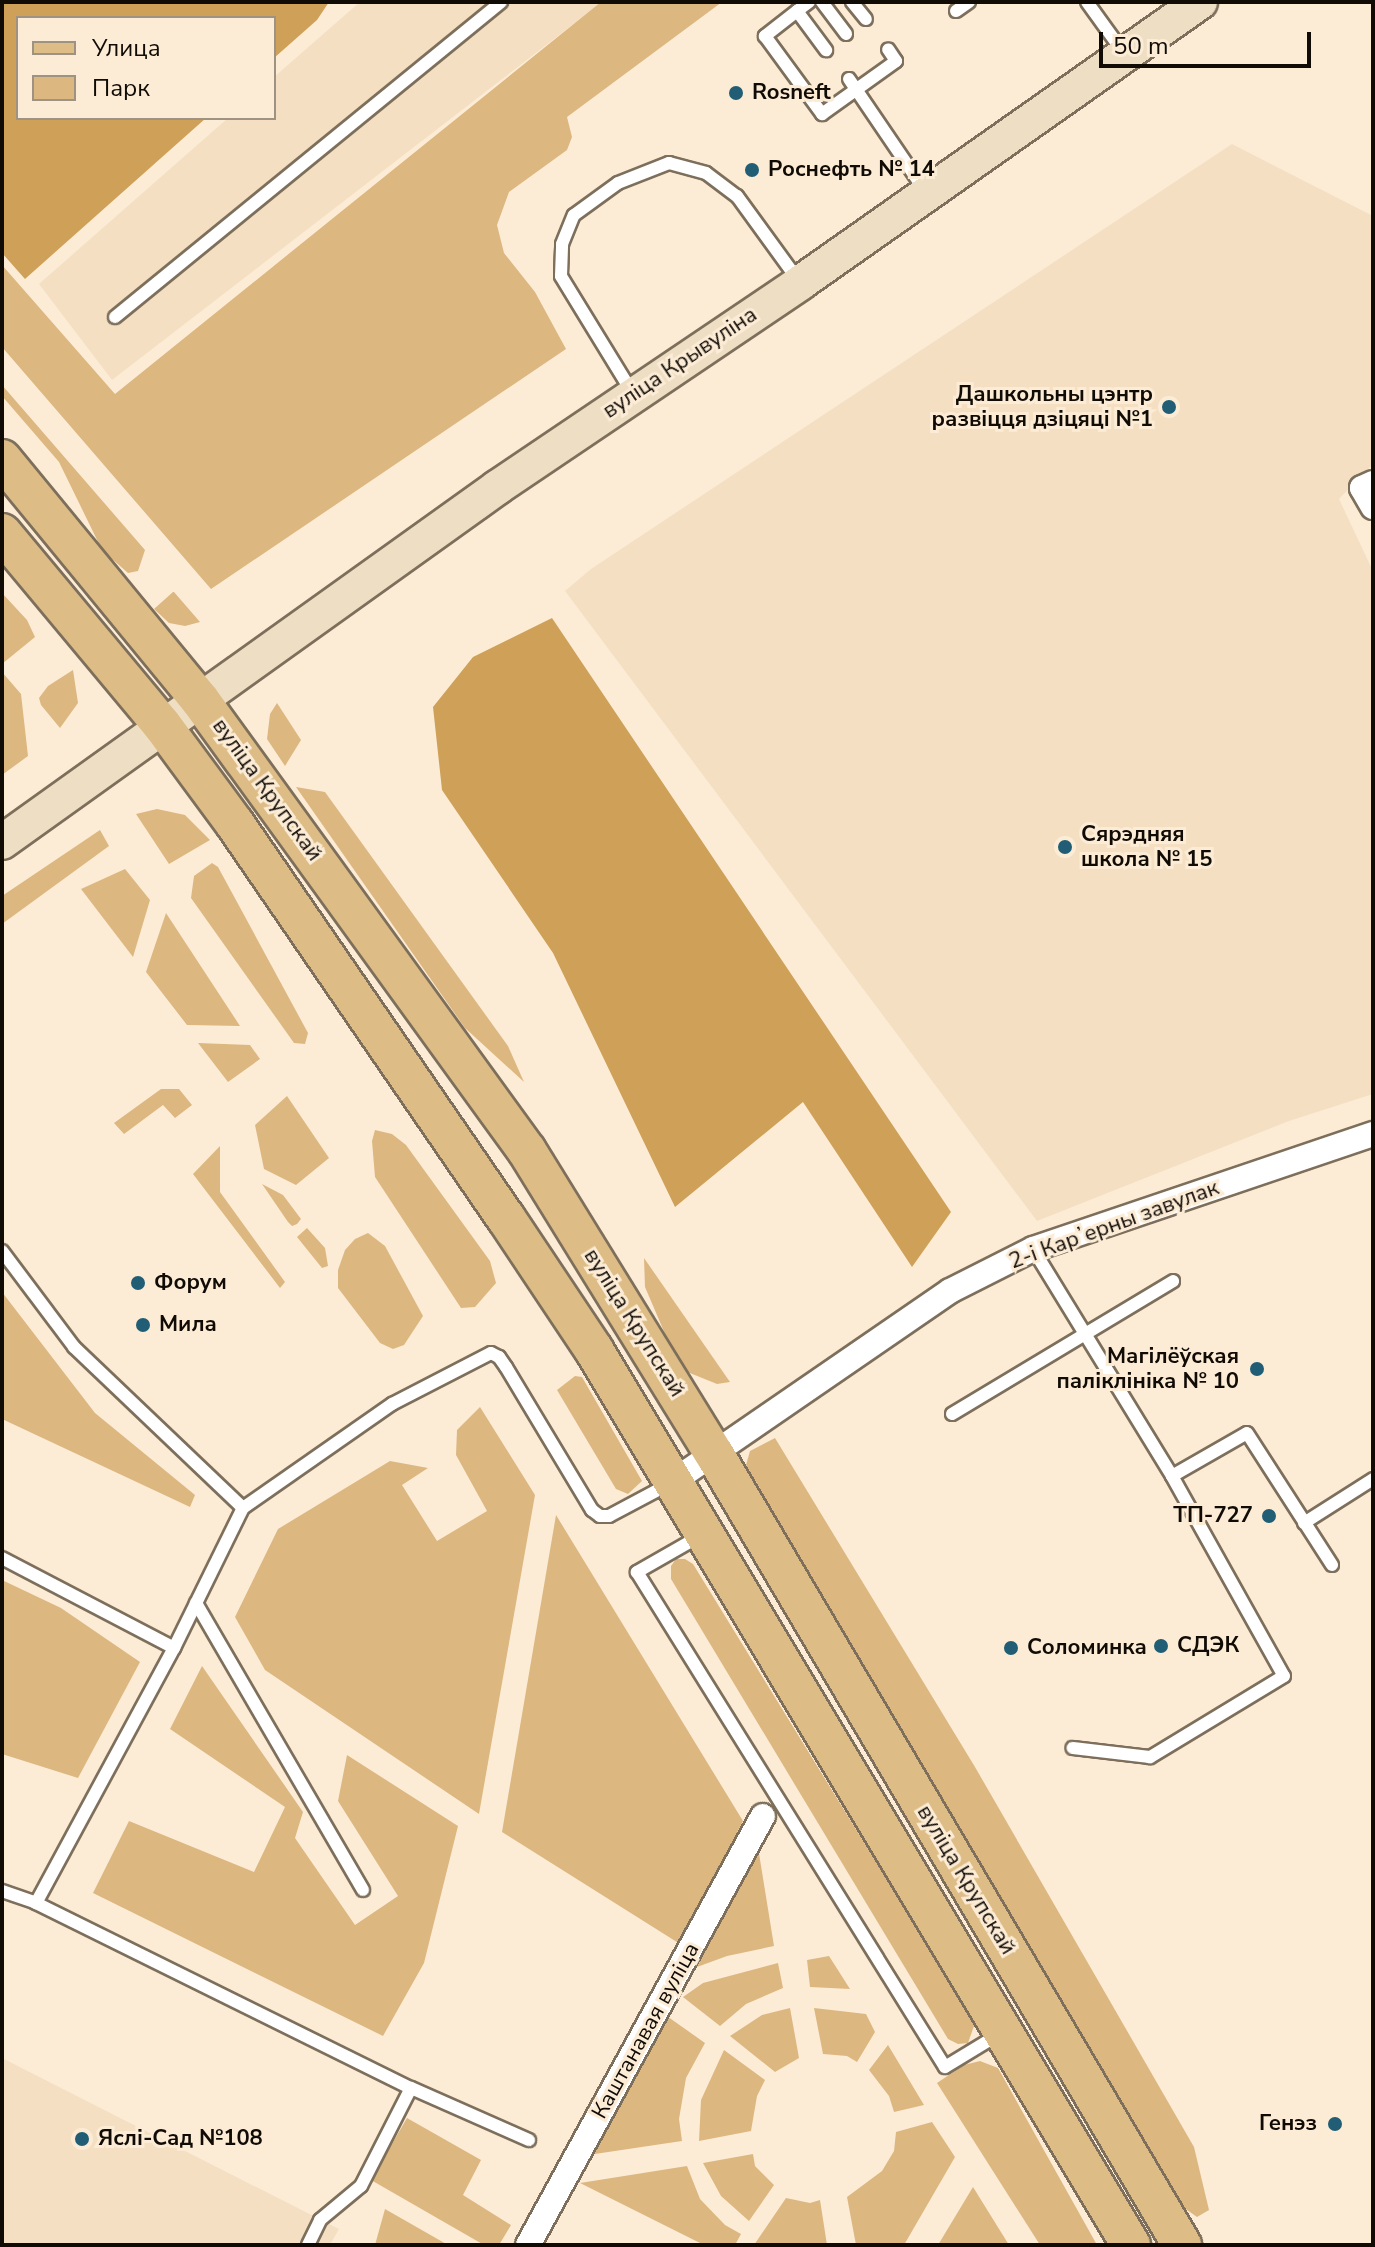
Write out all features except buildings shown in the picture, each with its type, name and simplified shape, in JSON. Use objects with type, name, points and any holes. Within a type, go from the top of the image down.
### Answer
[{"type":"main road","name":"вуліца Крывуліна","points":[[2,842],[162,725],[633,393],[800,283],[1200,2]]},
{"type":"main road","name":"вуліца Крупскай","points":[[2,459],[200,700],[527,1151],[715,1455],[1182,2245]]},
{"type":"main road","name":"вуліца Крупскай","points":[[2,533],[162,725],[235,824],[594,1350],[1131,2245]]},
{"type":"street","name":"2-і Карʼерны завулак","points":[[672,1482],[950,1291],[1033,1249],[1373,1134]]},
{"type":"street","name":"Каштанавая вуліца","points":[[528,2245],[763,1816]]},
{"type":"lane","points":[[115,317],[501,2]]},
{"type":"lane","points":[[809,2],[765,36],[822,114],[896,61],[888,49]]},
{"type":"lane","points":[[822,2],[846,34]]},
{"type":"lane","points":[[852,2],[866,19]]},
{"type":"lane","points":[[956,11],[969,2]]},
{"type":"lane","points":[[1087,2],[1125,54]]},
{"type":"lane","points":[[797,11],[826,50]]},
{"type":"lane","points":[[868,64],[877,75]]},
{"type":"lane","points":[[849,79],[927,193]]},
{"type":"lane","points":[[633,393],[561,276],[562,244],[574,215],[618,183],[669,163],[706,173],[737,196],[800,283]]},
{"type":"lane","points":[[1033,1249],[1172,1476],[1284,1676],[1150,1757],[1073,1748]]},
{"type":"lane","points":[[2,1251],[74,1347],[243,1508]]},
{"type":"lane","points":[[952,1414],[1173,1281]]},
{"type":"lane","points":[[36,1903],[174,1648],[243,1508],[392,1404],[491,1353],[499,1357],[506,1367],[592,1510],[600,1516],[609,1516],[672,1482]]},
{"type":"lane","points":[[1172,1476],[1247,1433],[1332,1565]]},
{"type":"lane","points":[[1304,1523],[1373,1479]]},
{"type":"lane","points":[[703,1534],[637,1572],[945,2067],[1004,2031]]},
{"type":"lane","points":[[2,1558],[174,1648]]},
{"type":"lane","points":[[196,1603],[363,1890]]},
{"type":"lane","points":[[2,1891],[36,1903],[411,2088],[529,2140]]},
{"type":"lane","points":[[308,2245],[320,2220],[361,2186],[411,2088]]},
{"type":"shaded area","points":[[2,2],[329,2],[317,20],[276,56],[276,16],[16,16],[16,120],[204,120],[25,279],[2,253]]},
{"type":"shaded area","points":[[360,2],[602,2],[112,380],[39,284],[226,120],[276,120],[276,75]]},
{"type":"shaded area","name":"Сярэдняя школа № 15","points":[[1232,144],[1373,216],[1373,464],[1339,499],[1373,571],[1373,1094],[1289,1121],[1037,1221],[565,591],[591,569]]},
{"type":"shaded area","points":[[552,618],[951,1212],[912,1267],[803,1102],[675,1207],[553,953],[442,790],[433,707],[473,657]]},
{"type":"shaded area","name":"Яслі-Сад №108","points":[[2,2058],[339,2229],[330,2245],[2,2245]]},
{"type":"green space","points":[[601,2],[722,2],[567,117],[572,137],[567,150],[509,192],[497,225],[504,253],[535,292],[566,349],[211,589],[2,347],[2,265],[115,394]]},
{"type":"green space","points":[[2,385],[145,550],[138,571],[128,573],[102,550],[59,462],[2,396]]},
{"type":"green space","points":[[173,592],[200,622],[185,626],[169,623],[154,609]]},
{"type":"green space","points":[[2,593],[27,620],[35,637],[2,664]]},
{"type":"green space","points":[[73,670],[78,703],[60,728],[39,698],[48,686]]},
{"type":"green space","points":[[2,672],[21,694],[28,756],[2,775]]},
{"type":"green space","points":[[277,703],[301,740],[285,766],[267,739],[270,714]]},
{"type":"green space","points":[[296,787],[325,792],[508,1046],[524,1082],[465,1028]]},
{"type":"green space","points":[[157,809],[185,815],[210,840],[169,864],[136,814]]},
{"type":"green space","points":[[100,830],[109,846],[2,924],[2,896]]},
{"type":"green space","points":[[212,863],[218,867],[308,1033],[305,1044],[294,1043],[191,898],[194,876]]},
{"type":"green space","points":[[125,869],[150,900],[133,957],[81,889]]},
{"type":"green space","points":[[166,913],[240,1026],[187,1025],[146,972]]},
{"type":"green space","points":[[198,1043],[250,1045],[260,1059],[228,1082]]},
{"type":"green space","points":[[161,1089],[179,1089],[192,1105],[175,1118],[163,1105],[124,1134],[114,1123]]},
{"type":"green space","points":[[287,1096],[329,1158],[296,1185],[264,1169],[255,1125]]},
{"type":"green space","points":[[375,1130],[392,1134],[406,1145],[490,1261],[496,1283],[475,1307],[461,1308],[375,1177],[372,1141]]},
{"type":"green space","points":[[220,1146],[220,1192],[285,1282],[280,1288],[193,1174]]},
{"type":"green space","points":[[262,1184],[283,1195],[301,1219],[297,1224],[292,1226],[288,1222]]},
{"type":"green space","points":[[307,1228],[325,1248],[328,1266],[322,1268],[297,1237]]},
{"type":"green space","points":[[368,1233],[385,1246],[423,1316],[404,1345],[393,1349],[380,1343],[338,1288],[338,1270],[345,1250],[355,1239]]},
{"type":"green space","points":[[644,1258],[730,1382],[717,1384],[680,1369],[645,1287]]},
{"type":"green space","points":[[2,1292],[95,1413],[195,1495],[190,1507],[2,1419]]},
{"type":"green space","points":[[575,1376],[582,1377],[642,1481],[628,1494],[616,1489],[557,1390]]},
{"type":"green space","points":[[480,1407],[535,1495],[479,1814],[265,1670],[235,1617],[278,1529],[390,1461],[428,1468],[402,1485],[437,1541],[487,1511],[456,1455],[457,1430]]},
{"type":"green space","points":[[775,1438],[975,1767],[1194,2147],[1209,2210],[1197,2217],[1183,2207],[746,1465],[750,1451]]},
{"type":"green space","points":[[556,1515],[743,1821],[680,1944],[502,1832]]},
{"type":"green space","points":[[676,1559],[685,1559],[693,1564],[975,2023],[968,2043],[958,2044],[948,2039],[671,1579],[671,1566]]},
{"type":"green space","points":[[2,1580],[61,1608],[140,1662],[78,1778],[2,1754]]},
{"type":"green space","points":[[202,1666],[303,1812],[295,1838],[355,1925],[398,1896],[338,1801],[347,1755],[458,1826],[424,1963],[383,2036],[93,1893],[129,1821],[254,1872],[285,1807],[170,1729]]},
{"type":"green space","points":[[757,1841],[774,1946],[727,1956],[697,1967]]},
{"type":"green space","points":[[829,1956],[850,1989],[810,1987],[807,1960]]},
{"type":"green space","points":[[778,1963],[783,1988],[746,2004],[720,2026],[683,1997],[703,1983]]},
{"type":"green space","points":[[790,2008],[799,2058],[775,2072],[730,2036],[762,2015]]},
{"type":"green space","points":[[814,2008],[866,2014],[875,2032],[857,2062],[847,2056],[823,2054]]},
{"type":"green space","points":[[664,2014],[705,2043],[686,2078],[679,2119],[682,2141],[588,2155]]},
{"type":"green space","points":[[888,2045],[924,2105],[894,2112],[889,2096],[869,2070]]},
{"type":"green space","points":[[724,2050],[765,2080],[757,2096],[751,2131],[699,2141],[701,2100]]},
{"type":"green space","points":[[980,2061],[998,2068],[1097,2245],[1040,2245],[937,2083],[964,2065]]},
{"type":"green space","points":[[407,2118],[481,2160],[463,2195],[511,2225],[499,2245],[484,2245],[371,2180]]},
{"type":"green space","points":[[932,2122],[955,2157],[904,2245],[856,2245],[847,2197],[882,2171],[894,2151],[896,2132]]},
{"type":"green space","points":[[753,2154],[755,2166],[774,2185],[749,2221],[721,2196],[703,2163]]},
{"type":"green space","points":[[687,2166],[700,2199],[725,2225],[741,2234],[735,2245],[704,2245],[580,2183]]},
{"type":"green space","points":[[973,2187],[1009,2245],[938,2245]]},
{"type":"green space","points":[[786,2198],[810,2203],[820,2200],[827,2245],[754,2245]]},
{"type":"green space","points":[[385,2209],[448,2245],[375,2245]]},
{"type":"place","name":"Rosneft","points":[[736,93]]},
{"type":"place","name":"Роснефть № 14","points":[[752,170]]},
{"type":"place","name":"Дашкольны цэнтр развіцця дзіцяці №1","points":[[1169,407]]},
{"type":"place","name":"Сярэдняя школа № 15","points":[[1065,847]]},
{"type":"place","name":"Форум","points":[[138,1283]]},
{"type":"place","name":"Мила","points":[[143,1325]]},
{"type":"place","name":"Магілёўская паліклініка № 10","points":[[1257,1369]]},
{"type":"place","name":"ТП-727","points":[[1269,1516]]},
{"type":"place","name":"СДЭК","points":[[1161,1646]]},
{"type":"place","name":"Соломинка","points":[[1011,1648]]},
{"type":"place","name":"Генэз","points":[[1335,2124]]},
{"type":"place","name":"Яслі-Сад №108","points":[[82,2139]]}]
